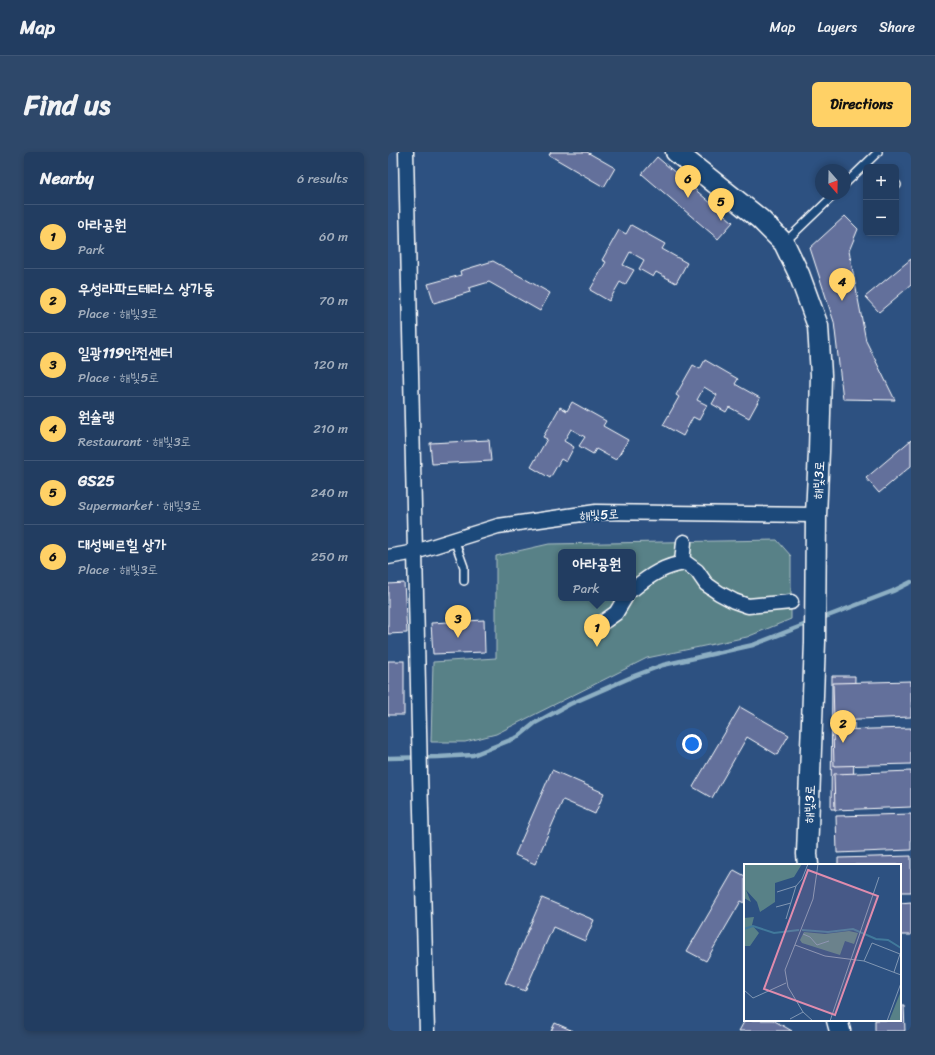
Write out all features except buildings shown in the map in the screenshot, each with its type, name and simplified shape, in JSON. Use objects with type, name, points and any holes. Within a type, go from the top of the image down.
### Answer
[{"type":"street","points":[[406,152],[427,1031]]},
{"type":"street","name":"해빛3로","points":[[676,152],[760,219],[784,243],[799,274],[818,326],[821,375],[816,515],[815,642],[807,854],[808,864]]},
{"type":"street","name":"해빛5로","points":[[388,557],[415,552],[498,526],[596,512],[816,515]]},
{"type":"street","points":[[682,563],[684,542]]},
{"type":"street","points":[[636,586],[645,579],[661,570],[676,564],[686,563],[697,571],[706,584],[734,602],[748,606],[791,602]]},
{"type":"street","points":[[602,623],[616,613],[623,601]]},
{"type":"street","points":[[837,1021],[840,1031]]},
{"type":"lane","points":[[869,164],[878,152]]},
{"type":"lane","points":[[851,179],[863,170]]},
{"type":"lane","points":[[784,243],[829,200]]},
{"type":"lane","points":[[454,539],[464,567],[464,581]]},
{"type":"green space","points":[[777,540],[791,556],[791,619],[747,637],[647,658],[496,734],[465,742],[431,742],[433,662],[496,658],[496,556],[549,544]]},
{"type":"waterway","points":[[820,619],[893,591],[911,582]]},
{"type":"waterway","points":[[388,758],[473,755],[518,737],[535,723],[570,704],[634,676],[663,665],[753,645],[809,623]]},
{"type":"place","name":"대성베르힐 상가","points":[[688,198]]},
{"type":"place","name":"GS25","points":[[721,221]]},
{"type":"place","name":"원슐랭","points":[[842,301]]},
{"type":"place","name":"일광119안전센터","points":[[458,638]]},
{"type":"place","name":"아라공원","points":[[597,647]]},
{"type":"place","name":"우성라파드테라스 상가동","points":[[843,743]]}]
